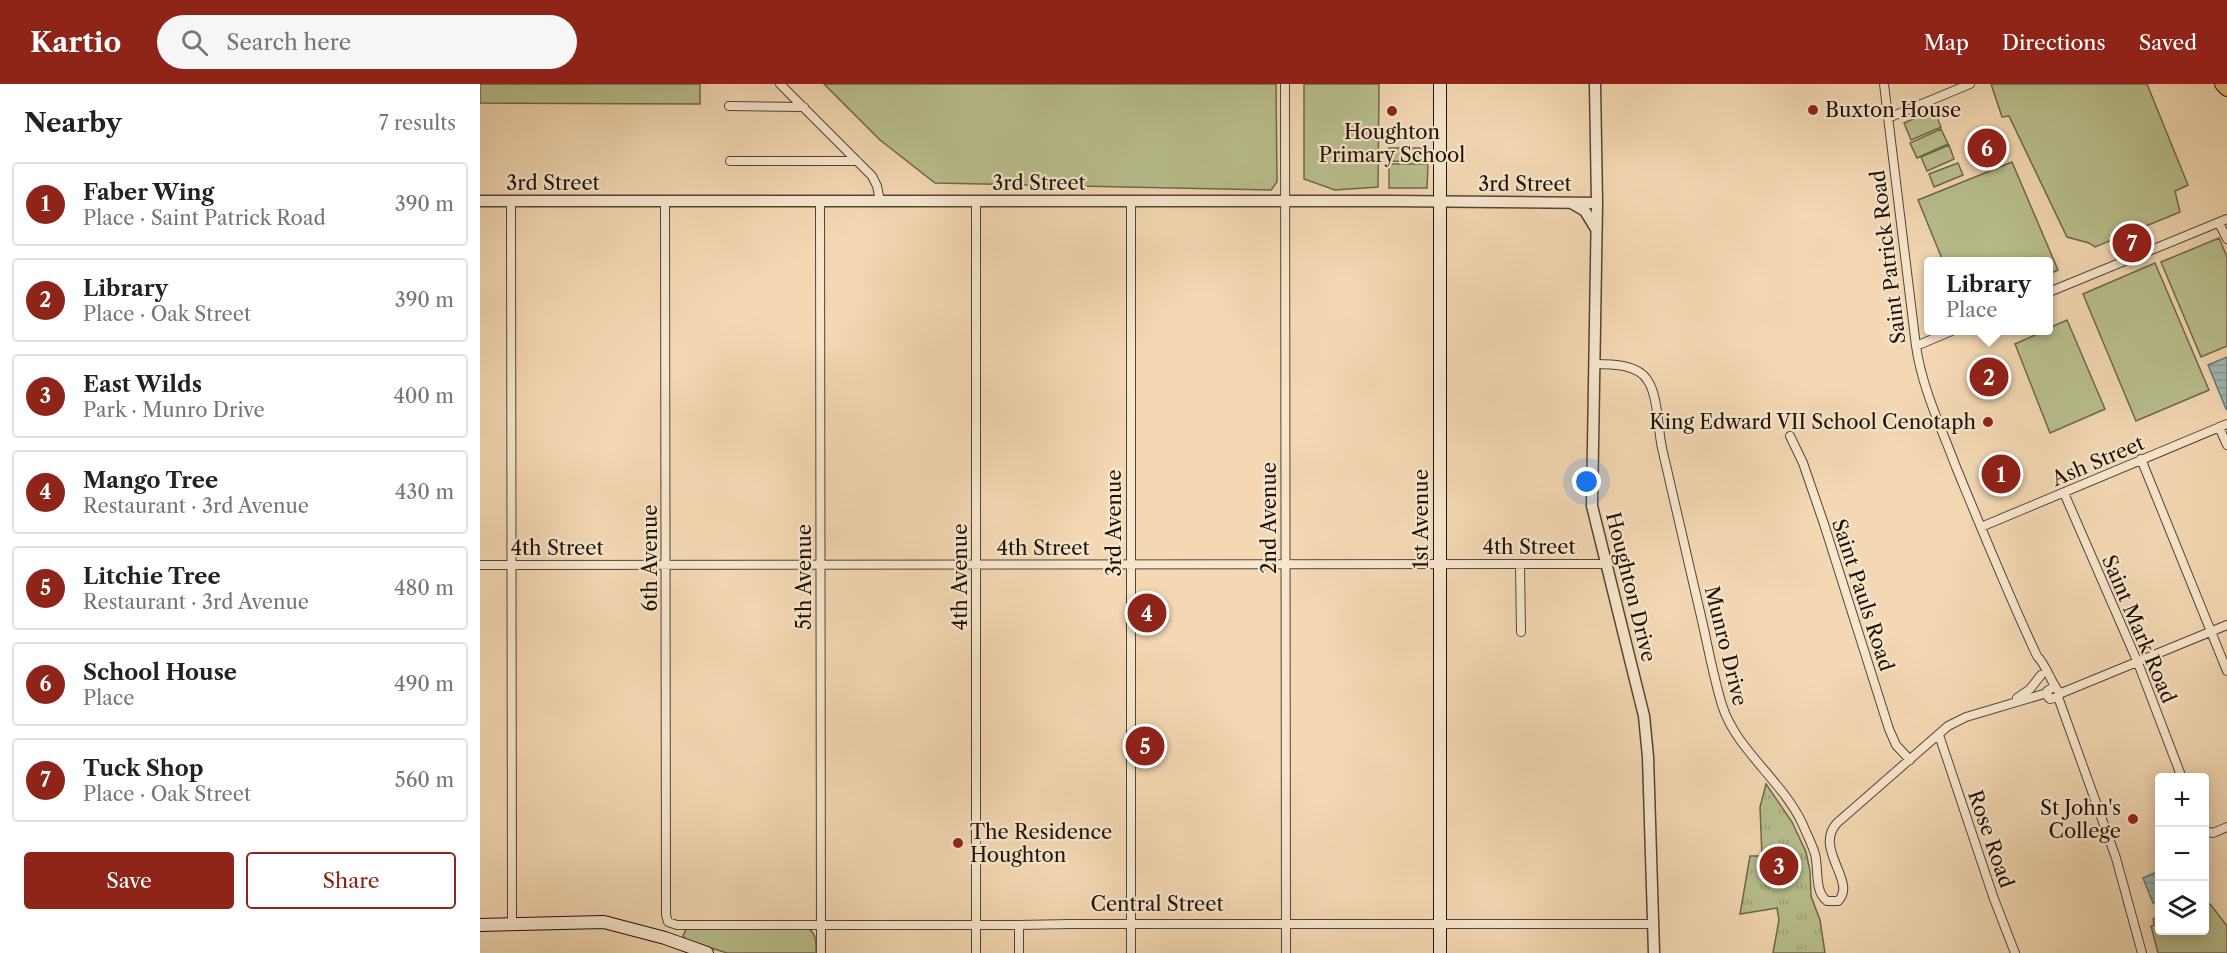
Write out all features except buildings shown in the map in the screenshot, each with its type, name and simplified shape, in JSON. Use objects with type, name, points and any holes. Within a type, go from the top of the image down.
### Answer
[{"type":"main road","name":"1st Avenue","points":[[1440,84],[1440,953]]},
{"type":"main road","points":[[2222,84],[2227,89]]},
{"type":"main road","points":[[480,925],[596,922],[707,953]]},
{"type":"main road","points":[[664,941],[692,953]]},
{"type":"street","points":[[780,84],[876,182],[880,201]]},
{"type":"street","name":"2nd Avenue","points":[[1285,84],[1286,953]]},
{"type":"street","name":"Houghton Drive","points":[[1595,84],[1597,203],[1592,506],[1644,716],[1648,757],[1654,953]]},
{"type":"street","name":"Saint Patrick Road","points":[[1884,84],[1916,346],[1925,387],[1981,527],[2037,656],[2042,675],[2053,693]]},
{"type":"street","points":[[1888,118],[1970,84]]},
{"type":"street","points":[[729,106],[804,107]]},
{"type":"street","points":[[730,161],[857,161]]},
{"type":"street","name":"3rd Street","points":[[480,201],[1567,201],[1597,203]]},
{"type":"street","points":[[512,201],[512,925]]},
{"type":"street","name":"6th Avenue","points":[[665,201],[666,915]]},
{"type":"street","name":"5th Avenue","points":[[820,201],[821,953]]},
{"type":"street","name":"4th Avenue","points":[[976,201],[976,953]]},
{"type":"street","name":"3rd Avenue","points":[[1131,201],[1129,857],[1131,953]]},
{"type":"street","points":[[1567,201],[1586,211],[1596,231]]},
{"type":"street","points":[[2053,290],[2223,221],[2227,239]]},
{"type":"street","points":[[1916,346],[1942,335]]},
{"type":"street","name":"Munro Drive","points":[[1594,364],[1614,365],[1634,370],[1646,378],[1652,388],[1659,434],[1722,707],[1739,739],[1785,794],[1800,820],[1816,858],[1819,891],[1827,902],[1838,901],[1842,897],[1843,890],[1830,847],[1832,829],[1948,726],[1966,717],[2004,706]]},
{"type":"street","points":[[2223,425],[2227,445]]},
{"type":"street","name":"Ash Street","points":[[1981,527],[2064,494],[2223,425]]},
{"type":"street","name":"Saint Pauls Road","points":[[1790,436],[1803,463],[1824,524],[1888,729],[1896,745],[1910,760]]},
{"type":"street","points":[[2141,459],[2227,671]]},
{"type":"street","name":"Saint Mark Road","points":[[2064,494],[2138,663],[2180,773]]},
{"type":"street","points":[[1520,564],[1521,632]]},
{"type":"street","name":"4th Street","points":[[480,565],[1606,564]]},
{"type":"street","points":[[2004,706],[2080,686],[2227,625]]},
{"type":"street","name":"Saint Patrick Road","points":[[2037,656],[2042,661],[2061,718],[2069,729],[2116,858],[2142,953]]},
{"type":"street","points":[[2004,706],[2030,689],[2042,675]]},
{"type":"street","name":"Rose Road","points":[[1939,735],[1990,889],[2015,953]]},
{"type":"street","points":[[2209,832],[2227,827]]},
{"type":"street","name":"Central Street","points":[[666,915],[668,922],[673,924],[1653,924]]},
{"type":"street","points":[[1019,925],[1019,953]]},
{"type":"green space","points":[[480,84],[700,84],[700,104],[480,103]]},
{"type":"green space","points":[[824,84],[1276,84],[1277,182],[1271,190],[935,183],[880,140]]},
{"type":"green space","points":[[1304,84],[1379,84],[1378,187],[1335,190],[1304,179]]},
{"type":"green space","points":[[1991,84],[2147,84],[2188,185],[2175,191],[2180,212],[2095,247],[2067,237],[2009,116],[2002,117]]},
{"type":"green space","points":[[1934,110],[1941,127],[1911,140],[1904,123]]},
{"type":"green space","points":[[1941,129],[1948,144],[1917,158],[1910,143]]},
{"type":"green space","points":[[1949,145],[1954,159],[1927,171],[1921,157]]},
{"type":"green space","points":[[1389,148],[1428,148],[1428,162],[1389,161]]},
{"type":"green space","points":[[2012,162],[2052,257],[1941,257],[1918,200]]},
{"type":"green space","points":[[1958,163],[1963,175],[1934,187],[1929,174]]},
{"type":"green space","points":[[1389,164],[1428,164],[1427,188],[1389,188]]},
{"type":"green space","points":[[2219,238],[2227,257],[2227,346],[2201,357],[2161,262]]},
{"type":"green space","points":[[2053,258],[2058,270],[2053,272]]},
{"type":"green space","points":[[2155,263],[2209,390],[2136,421],[2083,294]]},
{"type":"green space","points":[[2067,320],[2105,409],[2050,433],[2015,344],[2035,335],[2053,335],[2053,326]]},
{"type":"green space","points":[[1766,784],[1792,822],[1806,852],[1810,871],[1811,896],[1820,920],[1825,953],[1773,953],[1779,920],[1777,908],[1740,914],[1750,856],[1762,856],[1760,807]]},
{"type":"green space","points":[[2209,904],[2227,926],[2227,953],[2158,953],[2151,926],[2154,925],[2153,919],[2155,918],[2155,935],[2209,935]]},
{"type":"green space","points":[[807,928],[814,935],[816,953],[727,953],[686,940],[683,936],[686,929]]},
{"type":"water","points":[[2227,357],[2227,409],[2226,409],[2208,365]]},
{"type":"water","points":[[2155,873],[2155,902],[2153,903],[2143,878]]},
{"type":"place","name":"Buxton House","points":[[1813,110]]},
{"type":"place","name":"Houghton Primary School","points":[[1392,111]]},
{"type":"place","name":"School House","points":[[1987,148]]},
{"type":"place","name":"Tuck Shop","points":[[2132,243]]},
{"type":"place","name":"Library","points":[[1989,377]]},
{"type":"place","name":"King Edward VII School Cenotaph","points":[[1988,422]]},
{"type":"place","name":"Faber Wing","points":[[2001,474]]},
{"type":"place","name":"Mango Tree","points":[[1147,613]]},
{"type":"place","name":"Litchie Tree","points":[[1145,746]]},
{"type":"place","name":"St John's College","points":[[2133,819]]},
{"type":"place","name":"The Residence Houghton","points":[[958,843]]},
{"type":"place","name":"East Wilds","points":[[1779,866]]}]
